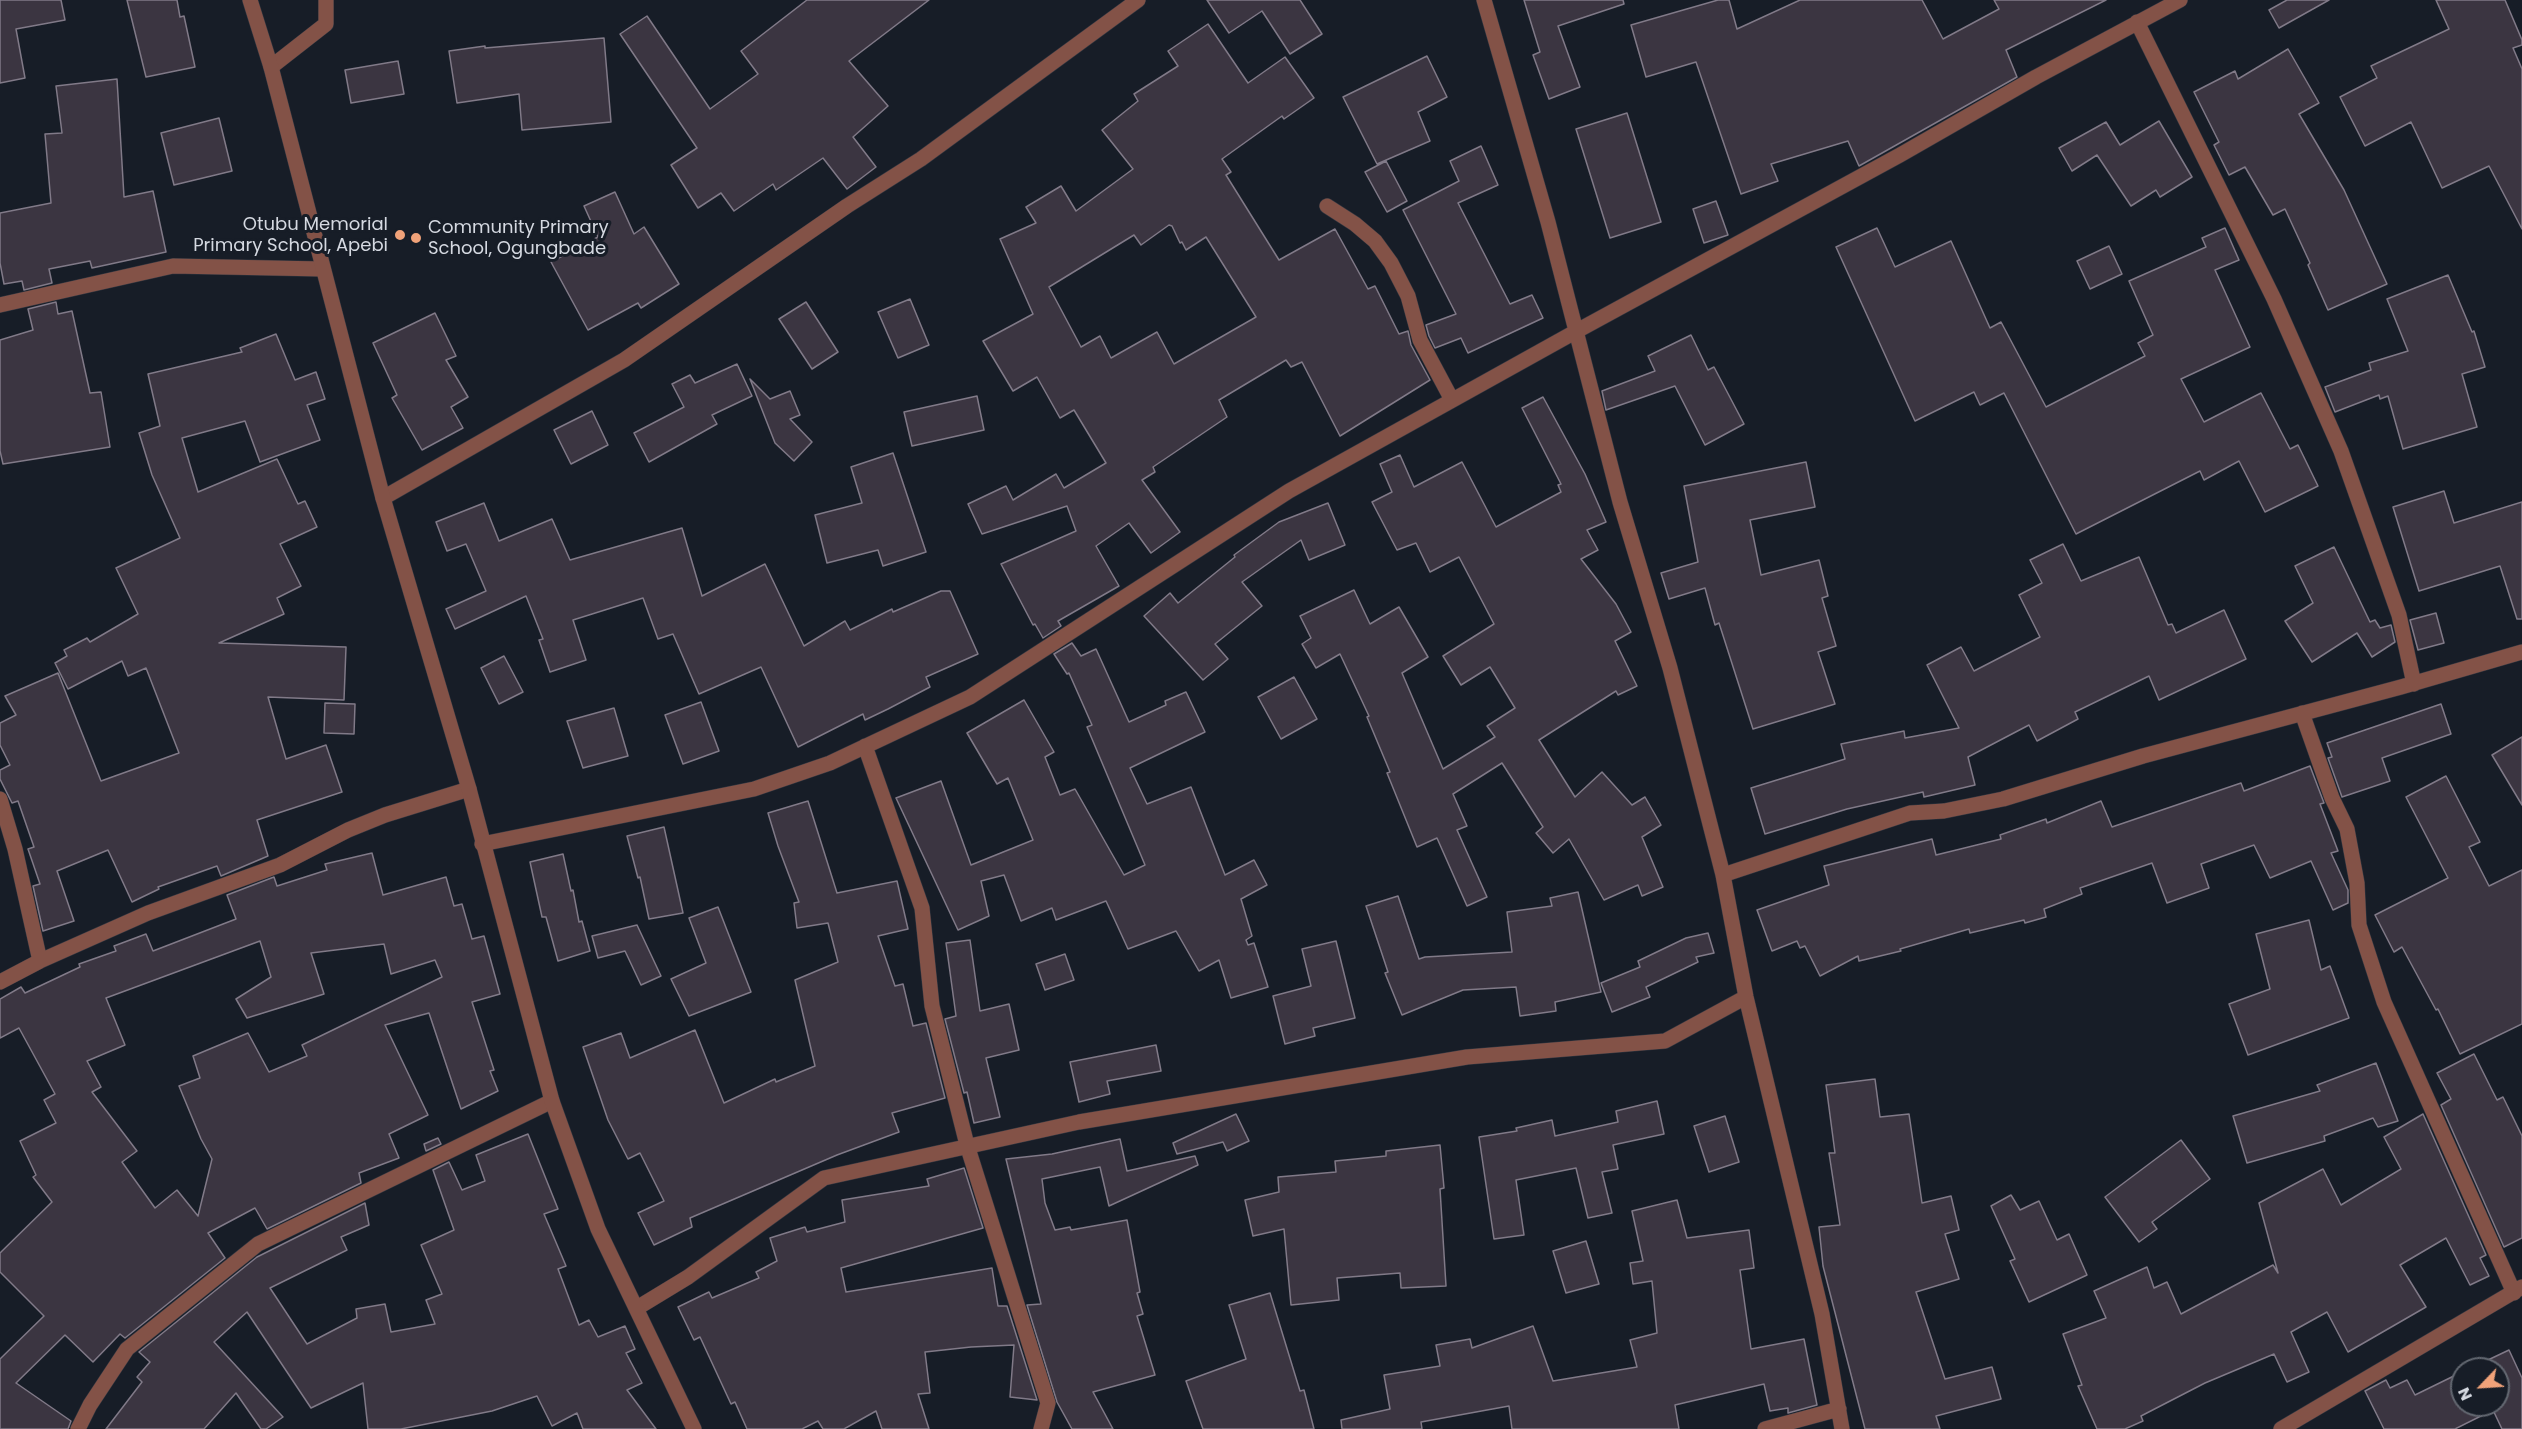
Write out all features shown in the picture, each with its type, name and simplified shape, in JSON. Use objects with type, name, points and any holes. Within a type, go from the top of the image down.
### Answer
[{"type":"street","points":[[250,0],[271,67],[383,498],[469,789],[552,1101],[598,1229],[694,1429]]},
{"type":"street","points":[[271,67],[326,24],[326,0]]},
{"type":"street","points":[[383,498],[624,360],[847,206],[921,159],[1136,0]]},
{"type":"street","points":[[1484,0],[1548,222],[1620,502],[1670,668],[1723,875],[1746,997],[1822,1314],[1842,1429]]},
{"type":"street","points":[[482,844],[754,789],[830,763],[970,697],[1289,491],[2180,0]]},
{"type":"street","points":[[2137,22],[2274,299],[2340,451],[2399,615],[2414,684]]},
{"type":"street","points":[[1327,206],[1355,224],[1375,241],[1391,263],[1408,296],[1420,340],[1452,400]]},
{"type":"street","points":[[0,305],[173,266],[322,269]]},
{"type":"street","points":[[1723,875],[1910,813],[1944,811],[2003,799],[2143,756],[2414,684],[2522,652]]},
{"type":"street","points":[[2281,1429],[2518,1290],[2384,1002],[2359,925],[2357,883],[2347,830],[2332,798],[2302,713]]},
{"type":"street","points":[[865,746],[922,908],[932,1006],[967,1145],[1048,1403],[1041,1429]]},
{"type":"street","points":[[0,982],[148,913],[280,865],[348,830],[385,815],[469,789]]},
{"type":"street","points":[[0,799],[15,849],[40,962]]},
{"type":"street","points":[[637,1308],[688,1277],[824,1178],[1079,1122],[1467,1057],[1665,1041],[1746,997]]},
{"type":"street","points":[[78,1429],[90,1405],[127,1349],[258,1244],[552,1101]]},
{"type":"street","points":[[1765,1429],[1839,1409]]},
{"type":"building","points":[[0,0],[61,0],[65,20],[16,29],[25,78],[0,83]]},
{"type":"building","points":[[127,0],[177,0],[180,17],[184,16],[195,67],[146,77]]},
{"type":"building","points":[[807,0],[929,0],[849,61],[888,106],[853,137],[876,167],[847,189],[823,158],[776,190],[773,184],[734,211],[721,193],[698,208],[671,165],[697,148],[620,34],[647,16],[710,109],[758,74],[741,51]]},
{"type":"building","points":[[1207,0],[1300,0],[1322,34],[1290,54],[1262,11],[1229,33]]},
{"type":"building","points":[[1524,0],[1623,0],[1624,4],[1558,26],[1580,87],[1549,99],[1533,55],[1540,52]]},
{"type":"building","points":[[1718,0],[1729,0],[1737,29],[1800,0],[1922,0],[1943,39],[1999,9],[1994,0],[2106,0],[2006,50],[2017,77],[1859,166],[1848,141],[1771,164],[1778,181],[1741,194],[1696,62],[1646,77],[1631,25]]},
{"type":"building","points":[[2287,0],[2329,0],[2279,28],[2269,10]]},
{"type":"building","points":[[2436,0],[2505,0],[2522,40],[2522,45],[2513,48],[2522,69],[2522,229],[2489,166],[2442,188],[2411,122],[2365,146],[2340,97],[2377,78],[2371,66],[2449,29]]},
{"type":"building","points":[[1208,24],[1248,83],[1285,57],[1314,98],[1284,119],[1282,116],[1222,159],[1231,172],[1226,175],[1279,260],[1335,229],[1368,289],[1375,286],[1399,334],[1408,331],[1411,345],[1430,380],[1340,436],[1302,362],[1291,367],[1286,360],[1219,400],[1227,417],[1153,467],[1155,472],[1142,480],[1180,532],[1151,553],[1129,523],[1096,546],[1119,586],[1058,621],[1061,626],[1043,638],[1035,624],[1033,625],[1001,564],[1076,531],[1067,506],[982,534],[968,504],[1006,486],[1013,500],[1056,474],[1064,488],[1106,463],[1074,410],[1060,418],[1037,377],[1013,391],[983,341],[1033,314],[1000,239],[1036,223],[1026,207],[1061,186],[1076,211],[1133,169],[1102,130],[1138,101],[1134,94],[1178,66],[1168,51]],"holes":[[[1169,225],[1172,226],[1186,250],[1206,237],[1256,317],[1174,364],[1157,332],[1111,358],[1100,336],[1081,347],[1049,287],[1134,235],[1141,245]]]},
{"type":"building","points":[[604,38],[611,122],[522,130],[519,94],[457,103],[449,51],[485,46],[485,48]]},
{"type":"building","points":[[2288,49],[2319,103],[2299,114],[2344,190],[2387,284],[2328,310],[2308,265],[2310,263],[2285,209],[2273,215],[2245,167],[2229,175],[2214,145],[2219,142],[2194,92],[2235,71],[2238,79]]},
{"type":"building","points":[[1427,56],[1447,97],[1418,112],[1430,141],[1377,164],[1343,97]]},
{"type":"building","points":[[398,61],[404,94],[351,103],[345,70]]},
{"type":"building","points":[[117,79],[124,197],[153,191],[166,252],[92,268],[90,261],[49,269],[52,283],[24,290],[22,281],[4,284],[0,263],[0,213],[51,203],[45,134],[62,133],[56,86]]},
{"type":"building","points":[[1627,113],[1661,222],[1610,238],[1576,129]]},
{"type":"building","points":[[219,118],[232,171],[174,185],[161,133]]},
{"type":"building","points":[[2159,121],[2192,177],[2160,197],[2156,190],[2131,206],[2097,155],[2072,171],[2059,148],[2106,122],[2120,145]]},
{"type":"building","points":[[1481,146],[1498,185],[1458,203],[1510,304],[1532,295],[1543,318],[1468,353],[1461,338],[1435,348],[1429,336],[1426,325],[1456,314],[1403,210],[1459,181],[1450,161]]},
{"type":"building","points":[[1386,161],[1407,201],[1387,212],[1365,172]]},
{"type":"building","points":[[615,192],[634,234],[644,227],[679,284],[641,308],[638,303],[588,330],[551,262],[598,237],[584,206]]},
{"type":"building","points":[[1716,201],[1728,235],[1704,243],[1693,209]]},
{"type":"building","points":[[1877,228],[1895,267],[1951,241],[1990,328],[2001,322],[2046,407],[2145,356],[2138,343],[2153,335],[2129,281],[2206,247],[2202,238],[2225,228],[2239,260],[2215,270],[2250,347],[2181,379],[2204,422],[2261,393],[2290,449],[2298,445],[2318,486],[2265,512],[2239,461],[2204,480],[2200,471],[2076,534],[2004,393],[1980,405],[1974,392],[1915,421],[1836,247]]},
{"type":"building","points":[[2109,246],[2122,274],[2090,289],[2077,261]]},
{"type":"building","points":[[2448,275],[2472,332],[2474,331],[2485,367],[2462,374],[2477,427],[2403,449],[2388,396],[2380,399],[2379,395],[2335,412],[2325,387],[2371,370],[2369,363],[2408,351],[2387,299]]},
{"type":"building","points":[[910,299],[929,345],[898,358],[878,312]]},
{"type":"building","points":[[56,302],[58,314],[72,311],[90,393],[101,392],[110,447],[3,464],[0,451],[0,340],[33,330],[28,309]]},
{"type":"building","points":[[806,302],[838,352],[812,369],[779,319]]},
{"type":"building","points":[[435,313],[456,356],[446,360],[468,397],[451,407],[463,428],[422,450],[392,398],[397,395],[373,343]]},
{"type":"building","points":[[276,334],[295,380],[316,372],[325,399],[307,405],[320,440],[260,462],[245,421],[182,438],[198,492],[277,459],[298,504],[305,501],[317,527],[280,544],[301,586],[277,598],[284,614],[219,643],[346,647],[344,700],[268,697],[286,759],[326,745],[342,792],[257,820],[268,856],[221,876],[217,866],[158,887],[159,889],[132,902],[108,850],[57,871],[74,921],[43,931],[33,886],[40,884],[28,849],[34,847],[18,801],[12,803],[0,779],[0,770],[10,765],[0,745],[0,723],[16,715],[5,696],[58,673],[101,781],[179,753],[146,668],[128,676],[122,661],[68,689],[55,663],[67,656],[64,650],[87,638],[90,642],[138,614],[116,568],[180,538],[152,475],[139,433],[160,426],[148,374],[242,352],[240,348]]},
{"type":"building","points":[[1691,335],[1708,370],[1714,367],[1744,424],[1705,445],[1675,386],[1606,410],[1602,391],[1655,371],[1648,356]]},
{"type":"building","points":[[737,364],[752,396],[712,415],[717,424],[649,462],[634,433],[684,407],[672,384],[690,375],[695,383]]},
{"type":"building","points":[[750,379],[770,399],[790,391],[800,415],[790,419],[812,442],[794,461],[775,443]]},
{"type":"building","points":[[977,396],[984,430],[912,446],[904,412]]},
{"type":"building","points":[[1543,397],[1585,474],[1606,522],[1587,530],[1598,550],[1581,559],[1616,604],[1631,632],[1615,641],[1637,686],[1618,695],[1616,691],[1539,740],[1575,797],[1602,772],[1632,805],[1645,797],[1661,825],[1642,837],[1663,887],[1642,896],[1638,885],[1604,900],[1569,839],[1553,853],[1536,833],[1543,827],[1502,763],[1453,794],[1467,826],[1457,830],[1487,897],[1467,906],[1437,838],[1417,847],[1387,773],[1390,772],[1367,717],[1369,716],[1340,654],[1316,668],[1302,644],[1311,638],[1300,616],[1354,590],[1370,624],[1399,607],[1428,657],[1402,673],[1443,769],[1495,737],[1487,726],[1515,708],[1490,667],[1461,685],[1443,656],[1494,624],[1459,557],[1430,572],[1416,543],[1397,550],[1372,502],[1392,492],[1380,464],[1400,455],[1414,487],[1462,462],[1496,527],[1561,492],[1558,485],[1561,484],[1522,408]]},
{"type":"building","points":[[592,411],[608,445],[571,464],[554,430]]},
{"type":"building","points":[[893,453],[926,552],[883,566],[878,550],[827,563],[815,515],[862,503],[851,467]]},
{"type":"building","points":[[1806,462],[1815,507],[1750,520],[1761,575],[1819,560],[1828,596],[1822,598],[1836,646],[1818,652],[1835,704],[1753,729],[1719,623],[1715,625],[1705,588],[1669,599],[1661,573],[1698,562],[1684,486]]},
{"type":"building","points":[[2444,491],[2454,523],[2522,502],[2522,619],[2517,619],[2500,566],[2419,591],[2393,507]]},
{"type":"building","points":[[484,503],[499,541],[552,519],[570,560],[682,528],[702,596],[765,564],[804,646],[845,621],[850,630],[892,609],[893,612],[941,591],[950,591],[978,654],[926,677],[930,687],[888,709],[865,720],[863,714],[798,747],[761,667],[699,694],[673,634],[658,639],[643,598],[573,620],[586,660],[550,672],[539,640],[543,639],[526,596],[455,629],[446,609],[486,591],[466,544],[447,551],[436,522]]},
{"type":"building","points":[[1328,503],[1345,545],[1309,560],[1301,540],[1242,582],[1262,606],[1215,644],[1228,659],[1203,680],[1144,616],[1170,593],[1178,603],[1235,557],[1234,555],[1279,522]]},
{"type":"building","points":[[2063,544],[2081,581],[2139,557],[2168,625],[2172,624],[2176,633],[2224,610],[2246,659],[2159,700],[2149,676],[2075,712],[2078,719],[2037,741],[2029,725],[1968,757],[1975,785],[1924,797],[1923,792],[1847,809],[1765,834],[1751,788],[1845,759],[1841,744],[1904,731],[1905,738],[1959,728],[1927,665],[1961,647],[1974,671],[2040,637],[2019,595],[2042,583],[2030,560]]},
{"type":"building","points":[[2334,547],[2370,622],[2375,620],[2380,628],[2391,625],[2395,642],[2372,657],[2357,633],[2312,662],[2285,621],[2313,603],[2295,566]]},
{"type":"building","points":[[2436,613],[2444,643],[2418,650],[2410,620]]},
{"type":"building","points":[[1072,643],[1081,656],[1096,649],[1129,722],[1166,705],[1165,701],[1186,692],[1205,732],[1130,768],[1147,804],[1191,787],[1225,875],[1254,860],[1267,885],[1241,899],[1252,936],[1246,940],[1248,945],[1254,943],[1268,987],[1231,998],[1219,960],[1199,971],[1176,931],[1128,949],[1106,901],[1056,920],[1052,908],[1021,921],[1004,875],[981,881],[989,916],[958,930],[896,798],[941,781],[971,865],[1033,840],[1008,778],[997,784],[967,733],[1024,700],[1054,752],[1045,757],[1060,795],[1075,789],[1124,875],[1145,865],[1087,727],[1092,725],[1069,673],[1067,674],[1054,654]]},
{"type":"building","points":[[504,656],[523,692],[499,704],[481,668]]},
{"type":"building","points":[[1294,677],[1317,719],[1281,739],[1258,697]]},
{"type":"building","points":[[701,702],[719,751],[683,764],[665,715]]},
{"type":"building","points":[[325,703],[355,704],[354,734],[324,733]]},
{"type":"building","points":[[2441,704],[2451,734],[2382,758],[2390,781],[2342,797],[2328,758],[2332,757],[2327,743]]},
{"type":"building","points":[[614,708],[628,756],[583,768],[567,721]]},
{"type":"building","points":[[2522,737],[2522,805],[2492,755]]},
{"type":"building","points":[[2310,766],[2324,803],[2320,804],[2338,851],[2331,853],[2348,890],[2348,903],[2333,910],[2311,861],[2270,878],[2254,845],[2201,864],[2209,888],[2167,903],[2152,863],[2080,888],[2082,894],[2044,909],[2046,917],[1970,933],[1969,929],[1900,949],[1901,951],[1859,961],[1858,956],[1820,976],[1805,946],[1800,948],[1797,941],[1772,951],[1757,910],[1829,885],[1824,866],[1932,839],[1936,855],[2001,839],[2000,835],[2046,819],[2047,823],[2101,801],[2112,827],[2241,783],[2244,791]]},
{"type":"building","points":[[2446,776],[2480,842],[2469,847],[2489,886],[2522,870],[2522,1024],[2460,1054],[2438,1009],[2436,1010],[2402,947],[2394,952],[2375,915],[2448,878],[2406,797]]},
{"type":"building","points":[[808,801],[837,893],[897,881],[908,929],[878,936],[895,986],[903,984],[913,1026],[926,1023],[945,1098],[892,1113],[899,1132],[837,1155],[690,1218],[692,1227],[654,1245],[638,1213],[664,1201],[640,1153],[628,1159],[608,1120],[583,1047],[621,1033],[630,1058],[695,1030],[724,1103],[775,1079],[776,1082],[815,1066],[795,980],[838,962],[828,923],[797,928],[794,903],[799,902],[768,813]]},
{"type":"building","points":[[664,827],[683,913],[649,919],[640,877],[638,878],[627,836]]},
{"type":"building","points":[[372,853],[383,895],[446,877],[454,906],[462,904],[472,939],[484,936],[500,994],[472,1002],[494,1070],[490,1071],[498,1091],[461,1109],[429,1013],[385,1025],[428,1115],[389,1134],[399,1158],[359,1173],[361,1183],[267,1229],[255,1208],[208,1233],[225,1258],[125,1338],[120,1334],[93,1362],[65,1335],[16,1383],[71,1421],[68,1429],[0,1429],[0,1359],[44,1316],[0,1272],[0,1253],[52,1202],[33,1177],[36,1175],[20,1141],[56,1123],[44,1100],[55,1094],[19,1028],[0,1038],[0,999],[21,987],[25,993],[80,967],[79,964],[116,951],[114,946],[146,934],[153,951],[236,919],[227,895],[274,877],[277,886],[327,870],[325,864]],"holes":[[[260,941],[271,977],[236,999],[247,1018],[324,994],[311,953],[384,944],[391,974],[435,960],[442,977],[302,1045],[307,1056],[269,1072],[248,1033],[193,1056],[200,1078],[179,1086],[212,1159],[198,1216],[177,1190],[155,1208],[122,1162],[137,1151],[92,1092],[101,1087],[87,1061],[125,1045],[106,998]]]},
{"type":"building","points":[[563,854],[579,922],[582,921],[590,951],[558,961],[546,917],[542,917],[530,862]]},
{"type":"building","points":[[1578,892],[1601,992],[1555,1002],[1556,1011],[1520,1016],[1516,987],[1463,990],[1402,1015],[1385,973],[1388,972],[1366,906],[1398,896],[1419,959],[1512,952],[1507,912],[1552,906],[1550,898]]},
{"type":"building","points":[[718,907],[751,992],[689,1016],[671,979],[706,963],[689,918]]},
{"type":"building","points":[[2309,920],[2321,970],[2330,966],[2349,1018],[2248,1055],[2229,1004],[2270,989],[2256,934]]},
{"type":"building","points":[[637,925],[661,976],[641,985],[625,951],[598,958],[592,936]]},
{"type":"building","points":[[1708,933],[1714,953],[1696,957],[1698,962],[1646,987],[1650,997],[1612,1012],[1601,983],[1640,967],[1638,961],[1686,938]]},
{"type":"building","points":[[970,940],[980,1011],[1009,1004],[1019,1050],[986,1058],[1000,1117],[974,1123],[945,1019],[956,1016],[946,943]]},
{"type":"building","points":[[1336,941],[1355,1018],[1313,1028],[1315,1036],[1285,1044],[1273,996],[1311,986],[1302,949]]},
{"type":"building","points":[[1065,954],[1074,980],[1045,990],[1036,964]]},
{"type":"building","points":[[1156,1045],[1161,1071],[1107,1081],[1110,1094],[1079,1102],[1070,1062]]},
{"type":"building","points":[[2474,1054],[2497,1100],[2503,1097],[2522,1136],[2522,1238],[2504,1247],[2441,1105],[2451,1099],[2437,1073]]},
{"type":"building","points":[[2376,1063],[2398,1121],[2378,1127],[2373,1118],[2324,1136],[2325,1141],[2247,1163],[2233,1116],[2320,1091],[2317,1085]]},
{"type":"building","points":[[1875,1079],[1880,1117],[1909,1114],[1922,1203],[1951,1196],[1959,1230],[1945,1234],[1959,1279],[1916,1292],[1945,1379],[1992,1367],[2001,1399],[1936,1416],[1940,1429],[1865,1429],[1823,1266],[1819,1227],[1840,1225],[1829,1153],[1835,1153],[1826,1085]]},
{"type":"building","points":[[1657,1101],[1664,1134],[1613,1145],[1618,1169],[1602,1172],[1612,1213],[1588,1218],[1576,1168],[1516,1180],[1524,1235],[1494,1239],[1479,1137],[1517,1131],[1516,1128],[1552,1120],[1555,1136],[1618,1122],[1616,1111]]},
{"type":"building","points":[[1236,1114],[1249,1141],[1227,1151],[1223,1142],[1177,1154],[1173,1143]]},
{"type":"building","points":[[2423,1114],[2486,1255],[2480,1258],[2489,1276],[2470,1285],[2446,1238],[2400,1265],[2426,1307],[2348,1352],[2327,1312],[2291,1332],[2309,1372],[2287,1382],[2274,1354],[2205,1383],[2141,1416],[2143,1421],[2125,1429],[2097,1429],[2078,1386],[2082,1385],[2063,1334],[2106,1318],[2094,1291],[2147,1267],[2154,1288],[2167,1282],[2181,1314],[2273,1265],[2278,1273],[2259,1203],[2323,1169],[2341,1205],[2401,1169],[2384,1137]]},
{"type":"building","points":[[1725,1116],[1739,1162],[1709,1172],[1694,1126]]},
{"type":"building","points":[[528,1134],[558,1209],[544,1214],[566,1266],[558,1269],[579,1325],[589,1320],[598,1337],[625,1326],[635,1349],[626,1353],[642,1383],[627,1390],[656,1429],[583,1429],[577,1413],[552,1426],[537,1396],[492,1411],[401,1429],[368,1429],[363,1383],[311,1408],[247,1312],[214,1342],[283,1417],[266,1429],[261,1429],[236,1393],[204,1429],[106,1429],[142,1382],[137,1377],[150,1362],[139,1352],[257,1257],[365,1203],[369,1225],[341,1237],[347,1250],[270,1288],[307,1344],[357,1318],[356,1309],[385,1304],[391,1332],[435,1324],[426,1300],[442,1294],[421,1245],[454,1230],[433,1170],[449,1162],[462,1190],[485,1181],[476,1155]]},
{"type":"building","points":[[438,1138],[441,1144],[426,1151],[424,1144]]},
{"type":"building","points":[[1120,1139],[1127,1171],[1195,1156],[1198,1165],[1109,1206],[1100,1167],[1042,1179],[1045,1203],[1055,1230],[1070,1227],[1071,1230],[1127,1220],[1140,1292],[1137,1293],[1143,1314],[1137,1316],[1155,1375],[1093,1392],[1113,1429],[1072,1429],[1057,1402],[1027,1305],[1041,1304],[1006,1159],[1052,1154]]},
{"type":"building","points":[[2181,1140],[2210,1179],[2152,1222],[2157,1229],[2139,1242],[2105,1197]]},
{"type":"building","points":[[1440,1145],[1444,1188],[1440,1189],[1446,1286],[1401,1288],[1400,1273],[1337,1278],[1339,1300],[1291,1305],[1284,1229],[1253,1236],[1245,1200],[1279,1192],[1278,1177],[1336,1172],[1335,1161],[1386,1156],[1386,1151]]},
{"type":"building","points":[[964,1168],[983,1228],[841,1268],[846,1292],[992,1268],[998,1306],[1007,1306],[1037,1400],[1010,1397],[1014,1345],[971,1347],[925,1352],[930,1393],[918,1394],[929,1429],[882,1429],[876,1411],[844,1429],[823,1429],[818,1421],[802,1429],[747,1429],[735,1402],[731,1404],[700,1337],[694,1340],[678,1307],[709,1292],[712,1298],[759,1278],[756,1272],[777,1261],[770,1238],[805,1227],[807,1232],[845,1222],[842,1200],[929,1186],[927,1179]]},
{"type":"building","points":[[2011,1195],[2020,1210],[2039,1201],[2057,1240],[2069,1234],[2087,1275],[2029,1302],[2010,1261],[2015,1259],[1991,1206]]},
{"type":"building","points":[[1677,1200],[1687,1238],[1749,1230],[1754,1268],[1740,1270],[1751,1349],[1804,1339],[1817,1405],[1788,1413],[1788,1408],[1770,1411],[1764,1384],[1675,1405],[1679,1429],[1512,1429],[1509,1406],[1421,1422],[1422,1429],[1342,1429],[1341,1420],[1390,1409],[1384,1375],[1440,1366],[1436,1345],[1470,1339],[1472,1348],[1533,1326],[1553,1381],[1637,1367],[1630,1340],[1657,1333],[1652,1281],[1633,1284],[1630,1263],[1643,1261],[1632,1211]]},
{"type":"building","points":[[1586,1241],[1599,1284],[1566,1293],[1553,1251]]},
{"type":"building","points":[[1270,1293],[1300,1391],[1304,1390],[1314,1429],[1203,1429],[1186,1381],[1246,1359],[1229,1305]]},
{"type":"building","points":[[2509,1350],[2522,1378],[2522,1429],[2502,1429],[2496,1417],[2510,1417],[2510,1357],[2494,1357]]},
{"type":"building","points":[[2450,1378],[2450,1417],[2479,1417],[2455,1429],[2384,1429],[2365,1391],[2386,1380],[2390,1388],[2407,1380],[2415,1395]]},
{"type":"place","name":"Otubu Memorial Primary School, Apebi","points":[[400,235]]},
{"type":"place","name":"Community Primary School, Ogungbade","points":[[416,238]]}]
